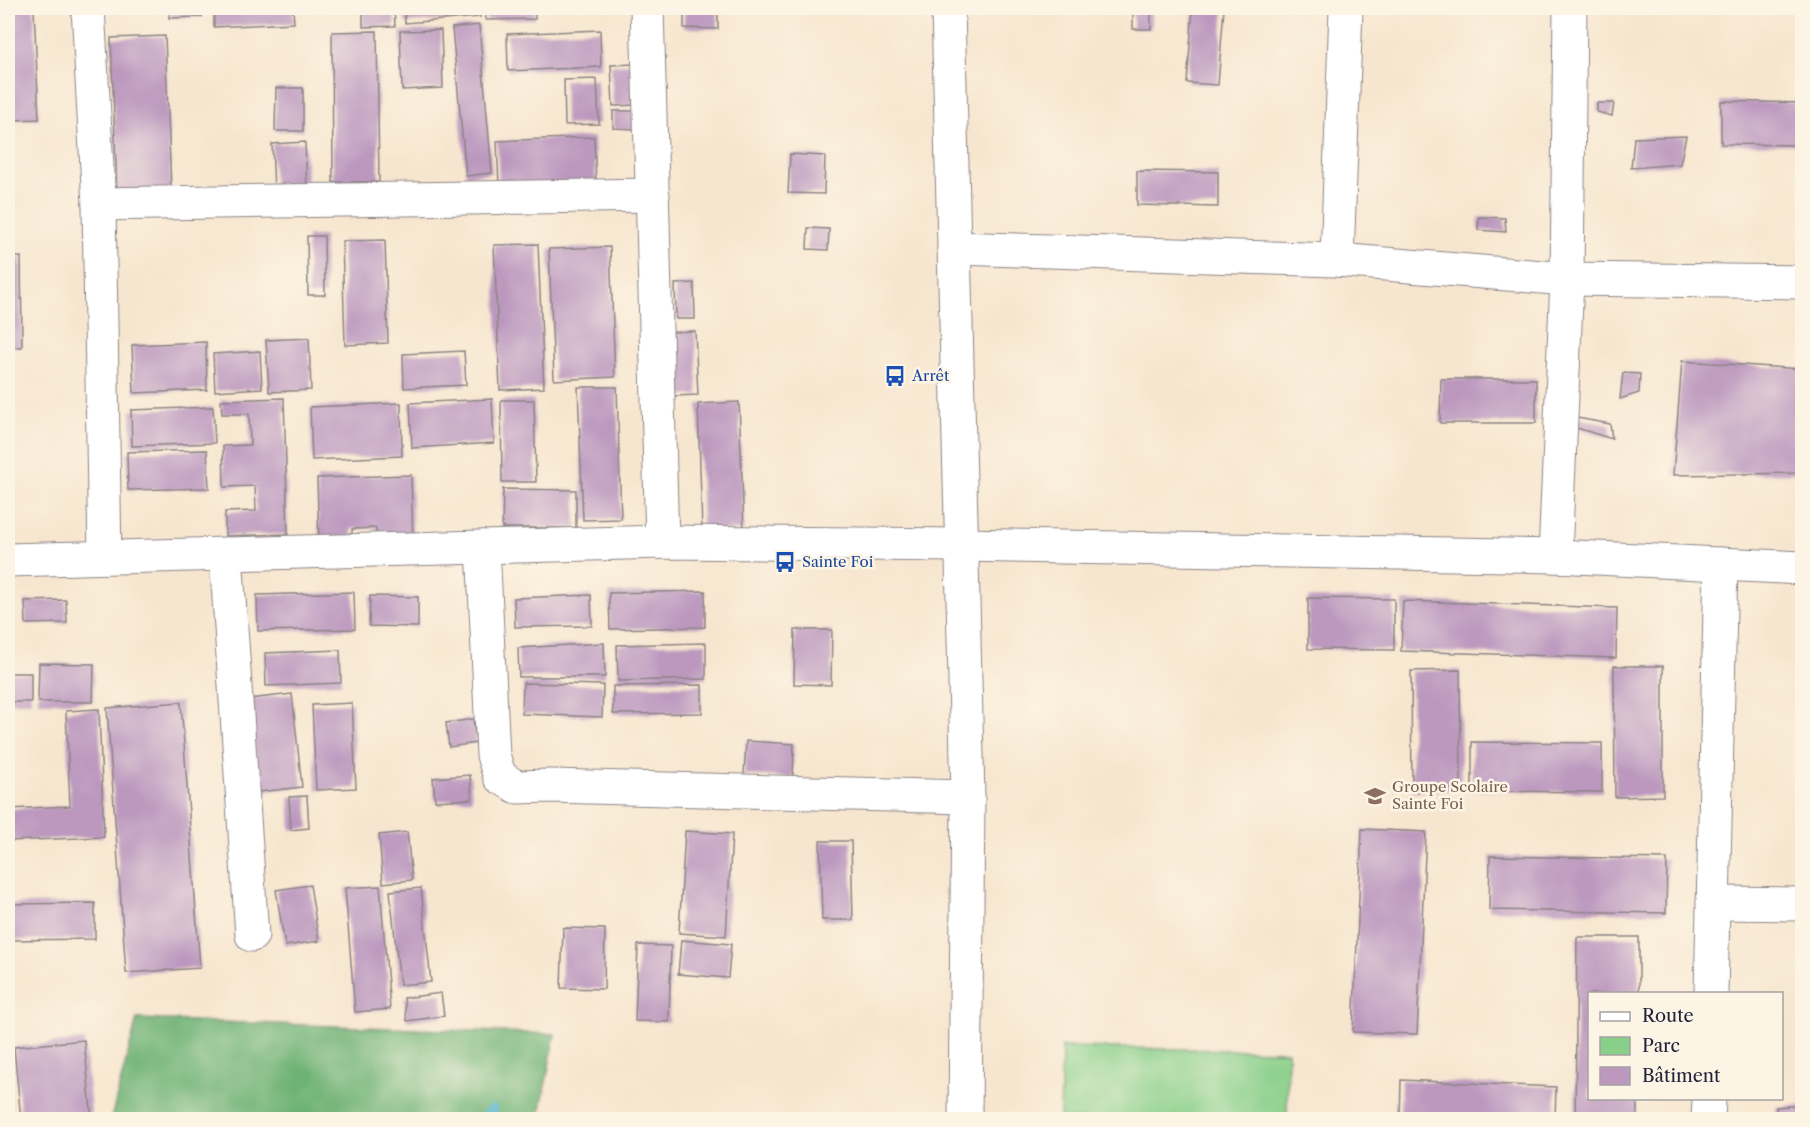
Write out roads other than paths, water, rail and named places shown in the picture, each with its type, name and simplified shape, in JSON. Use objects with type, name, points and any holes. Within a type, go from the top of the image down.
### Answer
[{"type":"street","points":[[88,8],[99,204],[105,557]]},
{"type":"street","points":[[647,8],[662,542]]},
{"type":"street","points":[[948,8],[968,797],[965,1119]]},
{"type":"street","points":[[1337,260],[1346,8]]},
{"type":"street","points":[[1556,556],[1567,279],[1570,8]]},
{"type":"street","points":[[99,204],[653,195]]},
{"type":"street","points":[[954,248],[1337,260],[1567,279],[1803,282]]},
{"type":"street","points":[[8,560],[662,542],[1556,556],[1803,568]]},
{"type":"street","points":[[483,547],[493,755],[500,777],[517,787],[968,797]]},
{"type":"street","points":[[226,554],[252,935]]},
{"type":"street","points":[[1711,992],[1721,564]]},
{"type":"street","points":[[1713,903],[1803,904]]},
{"type":"street","points":[[1708,1100],[1708,1119]]},
{"type":"waterway","points":[[480,1120],[493,1109]]},
{"type":"place","name":"Arrêt","points":[[895,376]]},
{"type":"place","name":"Sainte Foi","points":[[785,562]]},
{"type":"place","name":"Groupe Scolaire Sainte Foi","points":[[1375,796]]}]
